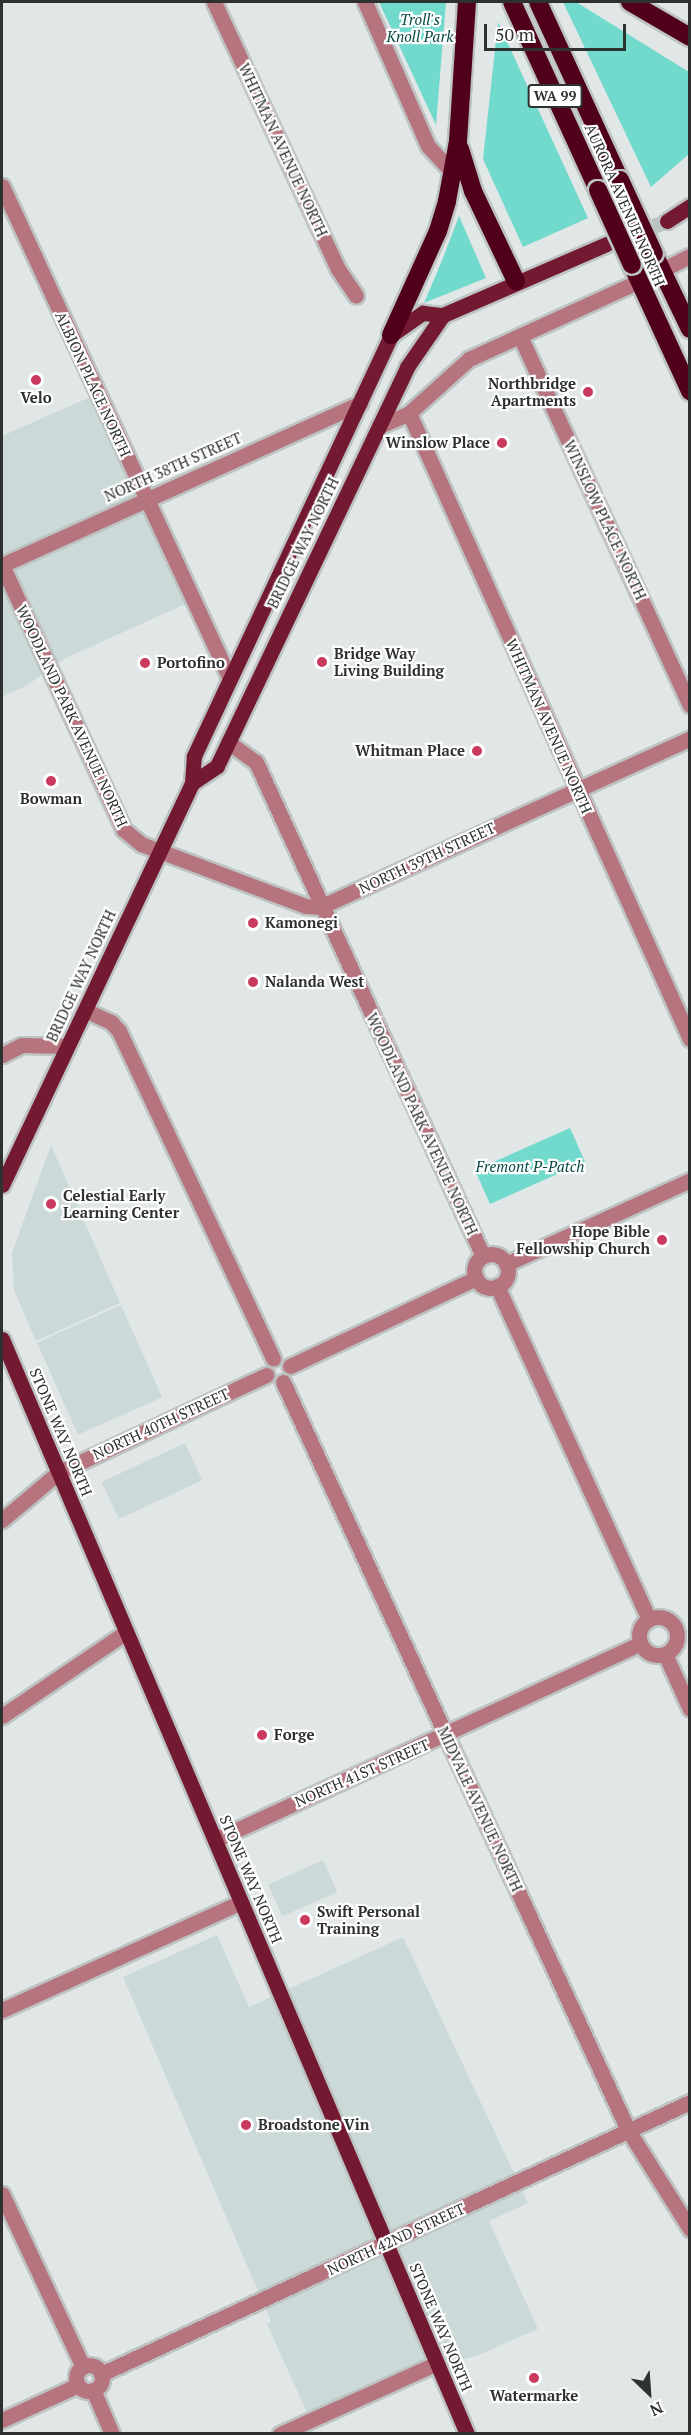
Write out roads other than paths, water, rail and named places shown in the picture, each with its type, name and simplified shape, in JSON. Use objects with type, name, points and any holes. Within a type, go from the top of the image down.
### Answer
[{"type":"highway","points":[[391,335],[438,231],[453,173],[459,141],[467,2]]},
{"type":"highway","name":"AURORA AVENUE NORTH","points":[[512,2],[690,392]]},
{"type":"highway","name":"AURORA AVENUE NORTH","points":[[538,2],[690,329]]},
{"type":"highway","points":[[630,2],[690,37]]},
{"type":"highway","points":[[459,141],[473,191],[516,281]]},
{"type":"main road","points":[[690,206],[668,221],[690,217]]},
{"type":"main road","points":[[391,335],[423,313],[443,315],[516,281],[606,244]]},
{"type":"main road","name":"BRIDGE WAY NORTH","points":[[192,783],[217,766],[415,353],[443,315]]},
{"type":"main road","name":"BRIDGE WAY NORTH","points":[[2,1185],[192,783],[194,756],[391,335]]},
{"type":"main road","name":"STONE WAY NORTH","points":[[2,1340],[467,2433]]},
{"type":"street","name":"WHITMAN AVENUE NORTH","points":[[214,2],[338,270],[356,297]]},
{"type":"street","points":[[365,2],[428,146],[453,173]]},
{"type":"street","name":"ALBION PLACE NORTH","points":[[2,186],[230,679]]},
{"type":"street","points":[[658,262],[690,256]]},
{"type":"street","points":[[379,426],[409,413],[469,359],[520,336],[635,273]]},
{"type":"street","name":"WINSLOW PLACE NORTH","points":[[520,336],[690,705]]},
{"type":"street","name":"NORTH 38TH STREET","points":[[2,565],[360,403]]},
{"type":"street","name":"WHITMAN AVENUE NORTH","points":[[409,413],[690,1039]]},
{"type":"street","name":"WOODLAND PARK AVENUE NORTH","points":[[2,565],[118,821],[141,844],[160,851]]},
{"type":"street","name":"NORTH 39TH STREET","points":[[320,907],[690,738]]},
{"type":"street","name":"WOODLAND PARK AVENUE NORTH","points":[[228,742],[256,762],[320,907],[483,1256]]},
{"type":"street","points":[[160,851],[306,906],[320,907]]},
{"type":"street","points":[[85,1010],[111,1022],[119,1031],[273,1359]]},
{"type":"street","points":[[2,1055],[22,1045],[67,1046]]},
{"type":"street","points":[[506,1264],[690,1180]]},
{"type":"street","points":[[497,1255],[506,1264],[506,1278],[497,1286],[483,1286],[476,1278],[475,1268],[483,1256],[497,1255]]},
{"type":"street","points":[[290,1366],[476,1278]]},
{"type":"street","points":[[497,1286],[649,1619]]},
{"type":"street","points":[[273,1359],[282,1359],[290,1366],[290,1375],[283,1382],[272,1382],[266,1375],[266,1366],[273,1359]]},
{"type":"street","name":"NORTH 40TH STREET","points":[[2,1521],[59,1472],[266,1375]]},
{"type":"street","name":"MIDVALE AVENUE NORTH","points":[[283,1382],[628,2130],[690,2229]]},
{"type":"street","points":[[662,1617],[683,1625],[674,1647],[665,1654],[650,1654],[640,1644],[639,1633],[649,1619],[662,1617]]},
{"type":"street","points":[[2,1716],[126,1632]]},
{"type":"street","name":"NORTH 41ST STREET","points":[[215,1840],[640,1644]]},
{"type":"street","points":[[665,1654],[690,1709]]},
{"type":"street","points":[[2,2010],[241,1902]]},
{"type":"street","name":"NORTH 42ND STREET","points":[[101,2374],[690,2102]]},
{"type":"street","points":[[2,2194],[83,2367]]},
{"type":"street","points":[[280,2433],[437,2362]]},
{"type":"street","points":[[78,2385],[77,2374],[83,2367],[94,2366],[101,2374],[101,2384],[93,2390]]},
{"type":"street","points":[[2,2420],[78,2385],[93,2390],[112,2433]]},
{"type":"tunnel","points":[[611,242],[667,221]]},
{"type":"place","name":"Velo","points":[[36,380]]},
{"type":"place","name":"Northbridge Apartments","points":[[588,392]]},
{"type":"place","name":"Winslow Place","points":[[502,443]]},
{"type":"place","name":"Bridge Way Living Building","points":[[322,662]]},
{"type":"place","name":"Portofino","points":[[145,663]]},
{"type":"place","name":"Whitman Place","points":[[477,751]]},
{"type":"place","name":"Bowman","points":[[51,781]]},
{"type":"place","name":"Kamonegi","points":[[253,923]]},
{"type":"place","name":"Nalanda West","points":[[253,982]]},
{"type":"place","name":"Celestial Early Learning Center","points":[[51,1204]]},
{"type":"place","name":"Hope Bible Fellowship Church","points":[[662,1240]]},
{"type":"place","name":"Forge","points":[[262,1735]]},
{"type":"place","name":"Swift Personal Training","points":[[305,1920]]},
{"type":"place","name":"Broadstone Vin","points":[[246,2125]]},
{"type":"place","name":"Watermarke","points":[[534,2378]]},
{"type":"park label","name":"Troll's Knoll Park","points":[[420,28]]},
{"type":"park label","name":"Fremont P-Patch","points":[[530,1167]]}]
